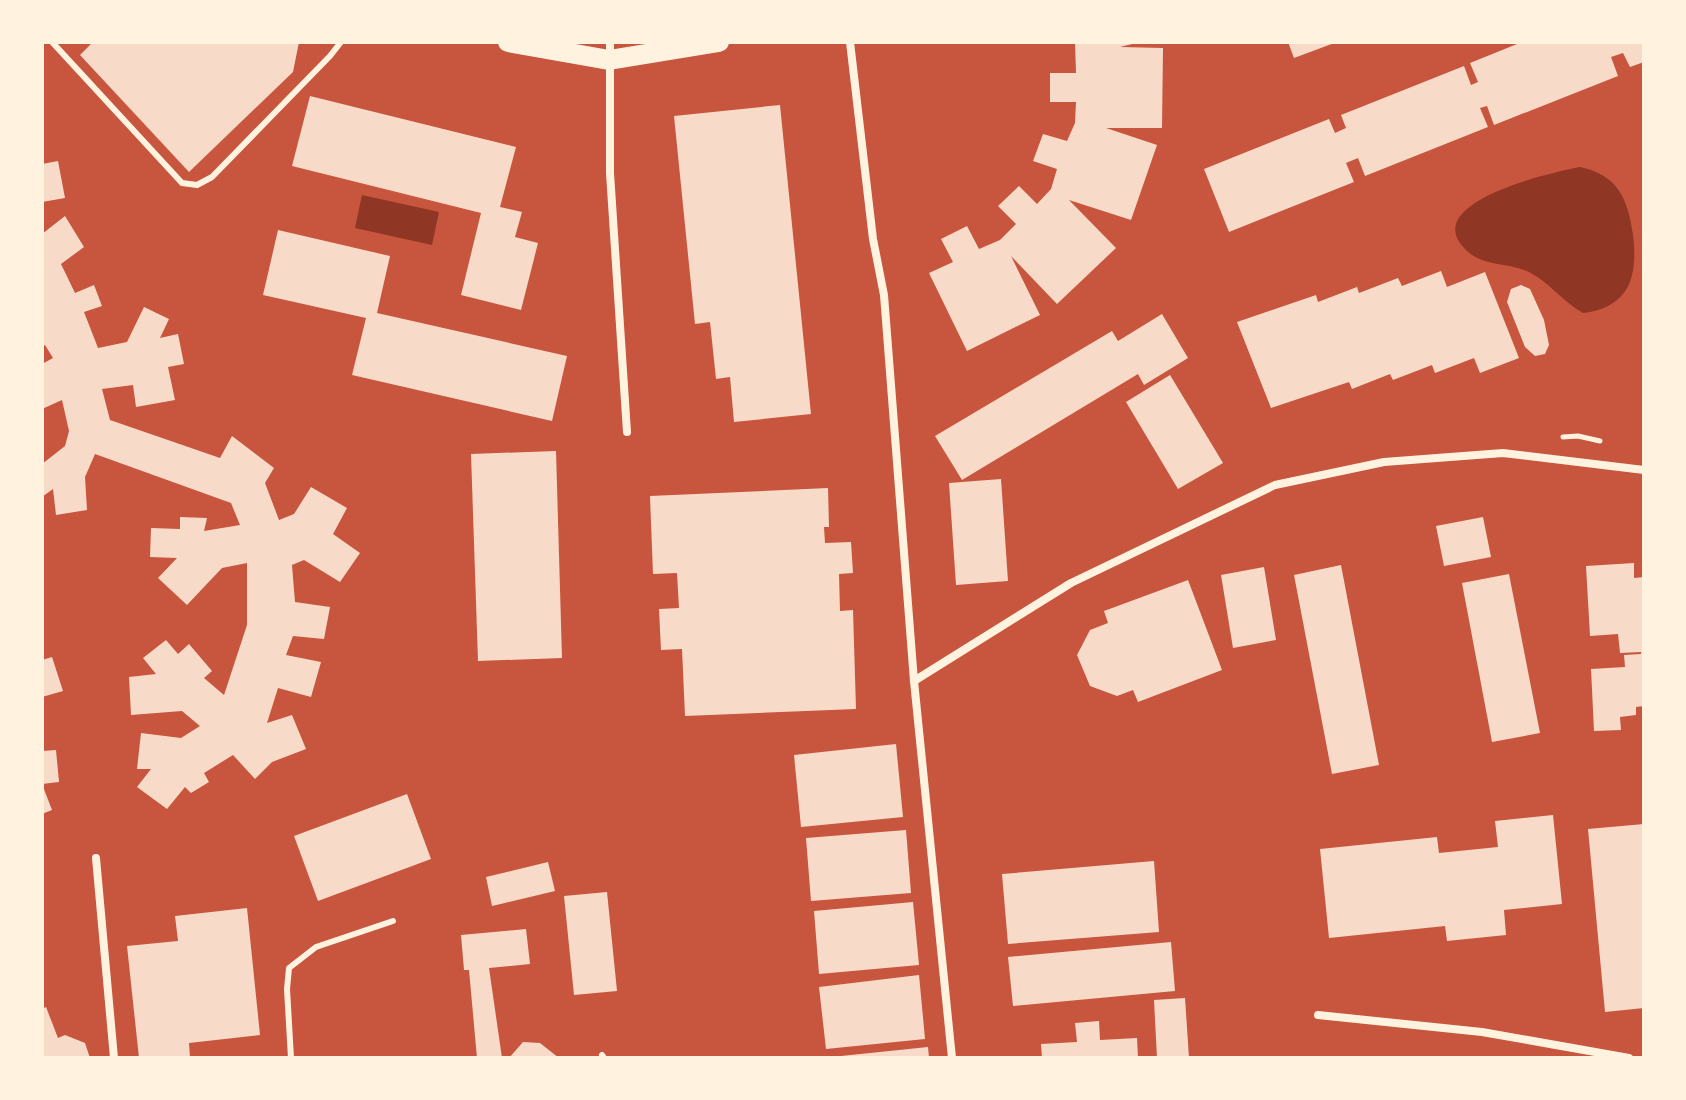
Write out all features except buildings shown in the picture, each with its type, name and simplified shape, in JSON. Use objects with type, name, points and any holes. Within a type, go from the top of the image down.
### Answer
[{"type":"main road","points":[[508,42],[610,51],[719,42]]},
{"type":"street","points":[[850,42],[873,239],[884,295],[914,681],[952,1058]]},
{"type":"street","points":[[610,51],[610,173],[627,432]]},
{"type":"street","points":[[914,681],[1071,583],[1275,485],[1384,462],[1503,453],[1644,470]]},
{"type":"street","points":[[96,858],[114,1058]]},
{"type":"street","points":[[1318,1015],[1482,1032],[1629,1058]]},
{"type":"lane","points":[[54,44],[182,183],[197,185],[212,177],[341,42]]},
{"type":"lane","points":[[291,1058],[287,989],[289,968],[316,947],[393,921]]},
{"type":"shaded area","points":[[1580,167],[1604,176],[1619,190],[1628,210],[1634,250],[1632,276],[1621,296],[1599,310],[1583,313],[1529,272],[1487,262],[1472,255],[1455,232],[1459,217],[1495,192],[1544,175]]},
{"type":"shaded area","points":[[362,195],[439,212],[432,245],[355,228]]}]
